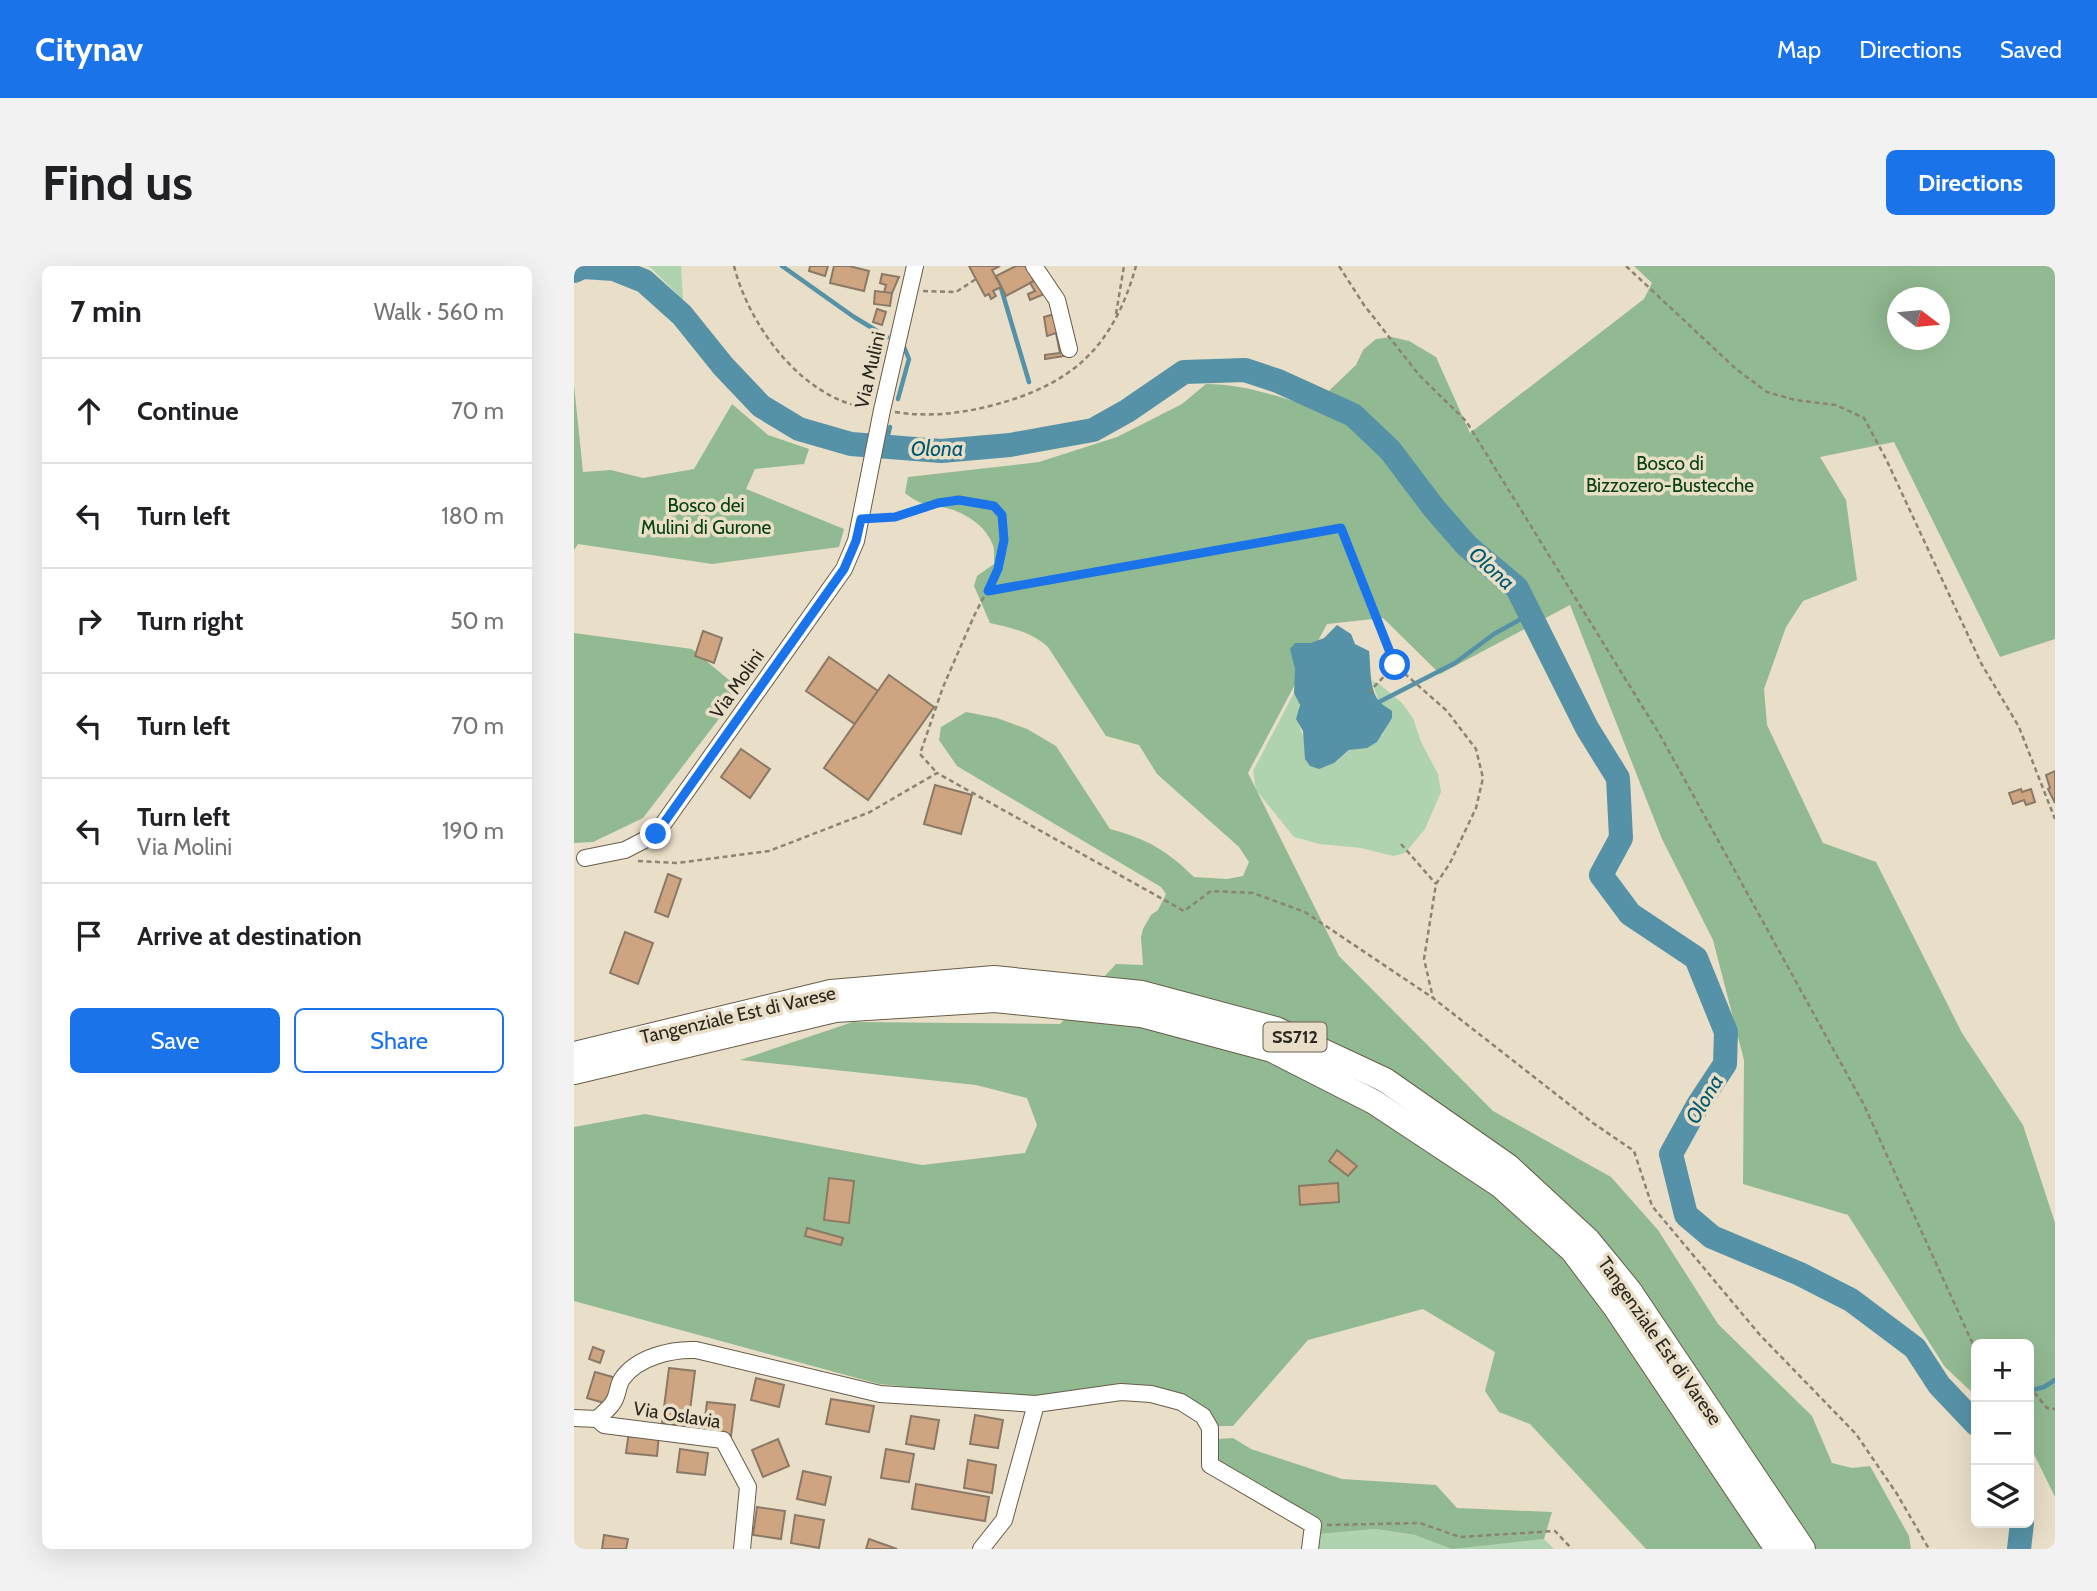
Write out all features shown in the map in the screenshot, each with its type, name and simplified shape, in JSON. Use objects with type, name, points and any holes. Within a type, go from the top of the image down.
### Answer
[{"type":"highway","name":"Tangenziale Est di Varese","points":[[574,1054],[831,992],[994,978],[1142,993],[1276,1029],[1385,1080],[1508,1166],[1588,1240],[1629,1290],[1803,1549]]},
{"type":"highway","name":"Tangenziale Est di Varese","points":[[574,1072],[835,1010],[995,1000],[1142,1015],[1272,1050],[1374,1102],[1501,1186],[1572,1250],[1615,1307],[1777,1549]]},
{"type":"street","name":"Via Mulini","points":[[868,484],[915,266]]},
{"type":"street","points":[[1034,266],[1057,300],[1069,349]]},
{"type":"street","name":"Via Molini","points":[[585,858],[625,850],[656,834],[844,569],[856,541],[868,484]]},
{"type":"street","points":[[574,1418],[597,1419],[614,1403],[621,1380],[629,1370],[660,1353],[679,1349],[696,1350],[880,1394],[1036,1405],[1121,1392],[1151,1394],[1181,1402],[1203,1416],[1210,1428],[1210,1465],[1313,1525],[1310,1549]]},
{"type":"street","points":[[981,1549],[1004,1520],[1036,1405]]},
{"type":"street","name":"Via Oslavia","points":[[597,1419],[604,1425],[723,1440],[748,1487],[742,1549]]},
{"type":"path","points":[[734,266],[745,300],[756,319],[799,372],[838,400],[857,406],[929,415],[965,412],[1009,401],[1046,388],[1081,364],[1115,320],[1126,298],[1136,266]]},
{"type":"path","points":[[1115,320],[1124,266]]},
{"type":"path","points":[[1339,266],[1364,305],[1419,375],[1466,421],[1660,735],[1864,1105],[1971,1340]]},
{"type":"path","points":[[1626,266],[1736,369],[1766,392],[1794,400],[1836,405],[1864,418],[1981,663],[2019,727],[2055,819]]},
{"type":"path","points":[[910,290],[956,292],[976,279]]},
{"type":"path","points":[[861,519],[895,517],[938,503],[959,500],[994,506],[1002,515],[1004,540],[998,569],[974,615],[943,687],[920,754],[937,773]]},
{"type":"path","points":[[988,591],[1341,528],[1395,665],[1447,711],[1476,748],[1483,778],[1476,808],[1450,863],[1436,884],[1424,959],[1433,998]]},
{"type":"path","points":[[1368,693],[1395,665]]},
{"type":"path","points":[[1401,845],[1436,884]]},
{"type":"path","points":[[2034,1391],[2047,1408],[2055,1409]]},
{"type":"path","points":[[1313,1525],[1420,1523],[1460,1537],[1555,1531],[1572,1549]]},
{"type":"green space","points":[[648,266],[681,266],[683,300],[651,268]]},
{"type":"green space","name":"Bosco di Bizzozero-Bustecche","points":[[1634,266],[2055,266],[2055,639],[2000,657],[1894,442],[1820,457],[1846,500],[1857,580],[1803,601],[1786,627],[1764,689],[1767,725],[1823,843],[1876,862],[1962,1033],[2023,1125],[2055,1223],[2055,1497],[2034,1454],[2034,1339],[1971,1339],[1971,1391],[1945,1367],[1848,1215],[1743,1184],[1744,1060],[1713,940],[1662,839],[1570,605],[1440,674],[1383,618],[1327,624],[1248,773],[1339,956],[1493,1111],[1611,1177],[1658,1230],[1718,1324],[1812,1416],[1832,1463],[1852,1468],[1870,1466],[1909,1536],[1911,1549],[1646,1549],[1530,1424],[1499,1412],[1485,1391],[1495,1352],[1423,1309],[1308,1340],[1233,1426],[1218,1426],[1209,1414],[1183,1399],[1031,1399],[879,1384],[574,1301],[574,1127],[645,1114],[922,1165],[1025,1153],[1037,1125],[1027,1098],[976,1085],[740,1060],[853,1022],[1060,1024],[1116,964],[1143,965],[1141,937],[1151,915],[1158,910],[1166,894],[1161,887],[957,766],[939,740],[941,727],[966,712],[997,718],[1027,729],[1056,746],[1110,829],[1156,847],[1194,877],[1227,879],[1243,876],[1249,862],[1239,847],[1157,774],[1139,745],[1106,736],[1048,647],[1028,634],[990,623],[974,586],[977,576],[994,564],[994,548],[989,537],[980,526],[963,514],[922,503],[905,493],[908,477],[1039,462],[1117,437],[1182,404],[1206,384],[1247,388],[1312,407],[1356,365],[1363,350],[1376,339],[1392,337],[1409,341],[1436,357],[1470,433],[1644,299],[1652,283]]},
{"type":"green space","name":"Bosco dei Mulini di Gurone","points":[[574,385],[583,472],[611,470],[643,478],[694,469],[732,404],[768,435],[809,449],[804,464],[755,469],[746,489],[844,529],[839,547],[712,564],[578,544],[574,550]]},
{"type":"green space","points":[[574,633],[692,649],[741,690],[643,818],[593,842],[574,843]]},
{"type":"green space","points":[[1372,681],[1402,703],[1413,718],[1421,742],[1438,774],[1441,792],[1425,829],[1405,853],[1393,856],[1294,837],[1256,790],[1253,771],[1294,693],[1299,702],[1299,722],[1305,744],[1334,763],[1350,750],[1383,735],[1384,728],[1392,718],[1379,702]]},
{"type":"green space","points":[[1233,1438],[1251,1449],[1342,1479],[1436,1485],[1457,1508],[1552,1512],[1544,1539],[1452,1549],[1415,1535],[1376,1529],[1318,1534],[1315,1516],[1218,1463],[1218,1439]]},
{"type":"green space","points":[[1376,1529],[1415,1535],[1452,1548],[1544,1539],[1554,1549],[1315,1549],[1318,1534]]},
{"type":"water","points":[[1337,625],[1351,634],[1355,644],[1369,651],[1376,696],[1392,711],[1392,718],[1377,742],[1367,748],[1349,750],[1334,763],[1319,769],[1310,766],[1305,759],[1303,731],[1296,719],[1300,705],[1294,693],[1295,669],[1290,649],[1295,643],[1311,643],[1324,638]]},
{"type":"building","points":[[810,266],[828,266],[825,276],[809,271]]},
{"type":"building","points":[[834,266],[849,266],[869,271],[864,291],[830,283]]},
{"type":"building","points":[[969,266],[1000,266],[992,270],[1001,287],[993,291],[996,296],[991,299],[989,294],[985,296]]},
{"type":"building","points":[[1016,266],[1027,266],[1034,281],[1006,296],[996,276]]},
{"type":"building","points":[[882,274],[899,277],[892,293],[884,293],[886,285],[880,283]]},
{"type":"building","points":[[1037,280],[1042,295],[1030,300],[1028,294],[1035,291],[1030,283]]},
{"type":"building","points":[[875,291],[892,293],[890,306],[874,304]]},
{"type":"building","points":[[877,309],[886,312],[882,325],[873,322]]},
{"type":"building","points":[[1055,314],[1070,355],[1045,359],[1045,355],[1060,353],[1056,333],[1047,336],[1044,317]]},
{"type":"building","points":[[703,631],[722,638],[714,663],[695,656]]},
{"type":"building","points":[[829,657],[878,691],[855,724],[806,691]]},
{"type":"building","points":[[889,675],[934,707],[868,800],[824,768]]},
{"type":"building","points":[[741,749],[770,769],[750,798],[721,777]]},
{"type":"building","points":[[2055,771],[2055,803],[2048,789],[2050,788],[2046,775]]},
{"type":"building","points":[[935,785],[972,795],[961,834],[924,824]]},
{"type":"building","points":[[2021,789],[2022,792],[2031,789],[2035,802],[2026,805],[2024,800],[2013,804],[2009,793]]},
{"type":"building","points":[[668,874],[681,879],[668,917],[655,912]]},
{"type":"building","points":[[625,932],[653,943],[638,984],[610,973]]},
{"type":"building","points":[[1337,1150],[1357,1166],[1348,1176],[1329,1161]]},
{"type":"building","points":[[829,1178],[854,1181],[849,1223],[824,1220]]},
{"type":"building","points":[[1338,1183],[1339,1202],[1300,1205],[1299,1186]]},
{"type":"building","points":[[807,1228],[843,1238],[841,1245],[805,1236]]},
{"type":"building","points":[[593,1347],[604,1351],[600,1363],[589,1359]]},
{"type":"building","points":[[669,1368],[695,1371],[688,1426],[662,1423]]},
{"type":"building","points":[[595,1372],[616,1378],[608,1404],[587,1398]]},
{"type":"building","points":[[756,1378],[784,1385],[779,1407],[751,1400]]},
{"type":"building","points":[[831,1399],[874,1406],[869,1432],[826,1424]]},
{"type":"building","points":[[707,1402],[735,1405],[731,1436],[703,1433]]},
{"type":"building","points":[[975,1415],[1003,1420],[998,1448],[970,1444]]},
{"type":"building","points":[[911,1416],[939,1420],[934,1449],[906,1444]]},
{"type":"building","points":[[629,1431],[659,1434],[657,1456],[626,1453]]},
{"type":"building","points":[[778,1439],[789,1466],[763,1477],[752,1450]]},
{"type":"building","points":[[680,1449],[708,1453],[705,1475],[677,1472]]},
{"type":"building","points":[[886,1449],[914,1454],[909,1482],[881,1478]]},
{"type":"building","points":[[968,1460],[996,1465],[992,1493],[964,1488]]},
{"type":"building","points":[[803,1471],[831,1477],[825,1505],[797,1499]]},
{"type":"building","points":[[916,1484],[989,1497],[985,1521],[912,1509]]},
{"type":"building","points":[[757,1507],[785,1511],[781,1539],[753,1535]]},
{"type":"building","points":[[795,1515],[824,1520],[819,1548],[791,1543]]},
{"type":"building","points":[[604,1535],[628,1539],[626,1549],[602,1549]]},
{"type":"building","points":[[869,1539],[897,1549],[866,1549]]},
{"type":"waterway","points":[[782,266],[887,337]]},
{"type":"waterway","name":"Olona","points":[[574,271],[583,267],[614,269],[644,281],[682,315],[723,366],[761,406],[799,429],[851,444],[941,451],[1010,445],[1093,430],[1127,411],[1184,372],[1245,370],[1278,381],[1353,415],[1390,450],[1433,507],[1467,546],[1517,588],[1587,728],[1618,778],[1621,838],[1601,875],[1630,914],[1696,958],[1726,1032],[1725,1064],[1671,1154],[1686,1215],[1712,1237],[1800,1274],[1851,1300],[1915,1348],[1939,1385],[1971,1419]]},
{"type":"waterway","points":[[1001,288],[1029,382]]},
{"type":"waterway","points":[[898,399],[909,359],[904,347]]},
{"type":"waterway","points":[[885,447],[890,427]]},
{"type":"waterway","points":[[1379,702],[1455,663],[1494,634],[1530,614]]},
{"type":"waterway","points":[[2034,1390],[2055,1380]]},
{"type":"waterway","name":"Olona","points":[[2019,1549],[2021,1528]]},
{"type":"route","points":[[656,834],[844,569],[856,541],[861,519],[895,517],[938,503],[959,500],[994,506],[1002,515],[1004,540],[998,569],[988,591],[1341,528],[1395,665]]}]
